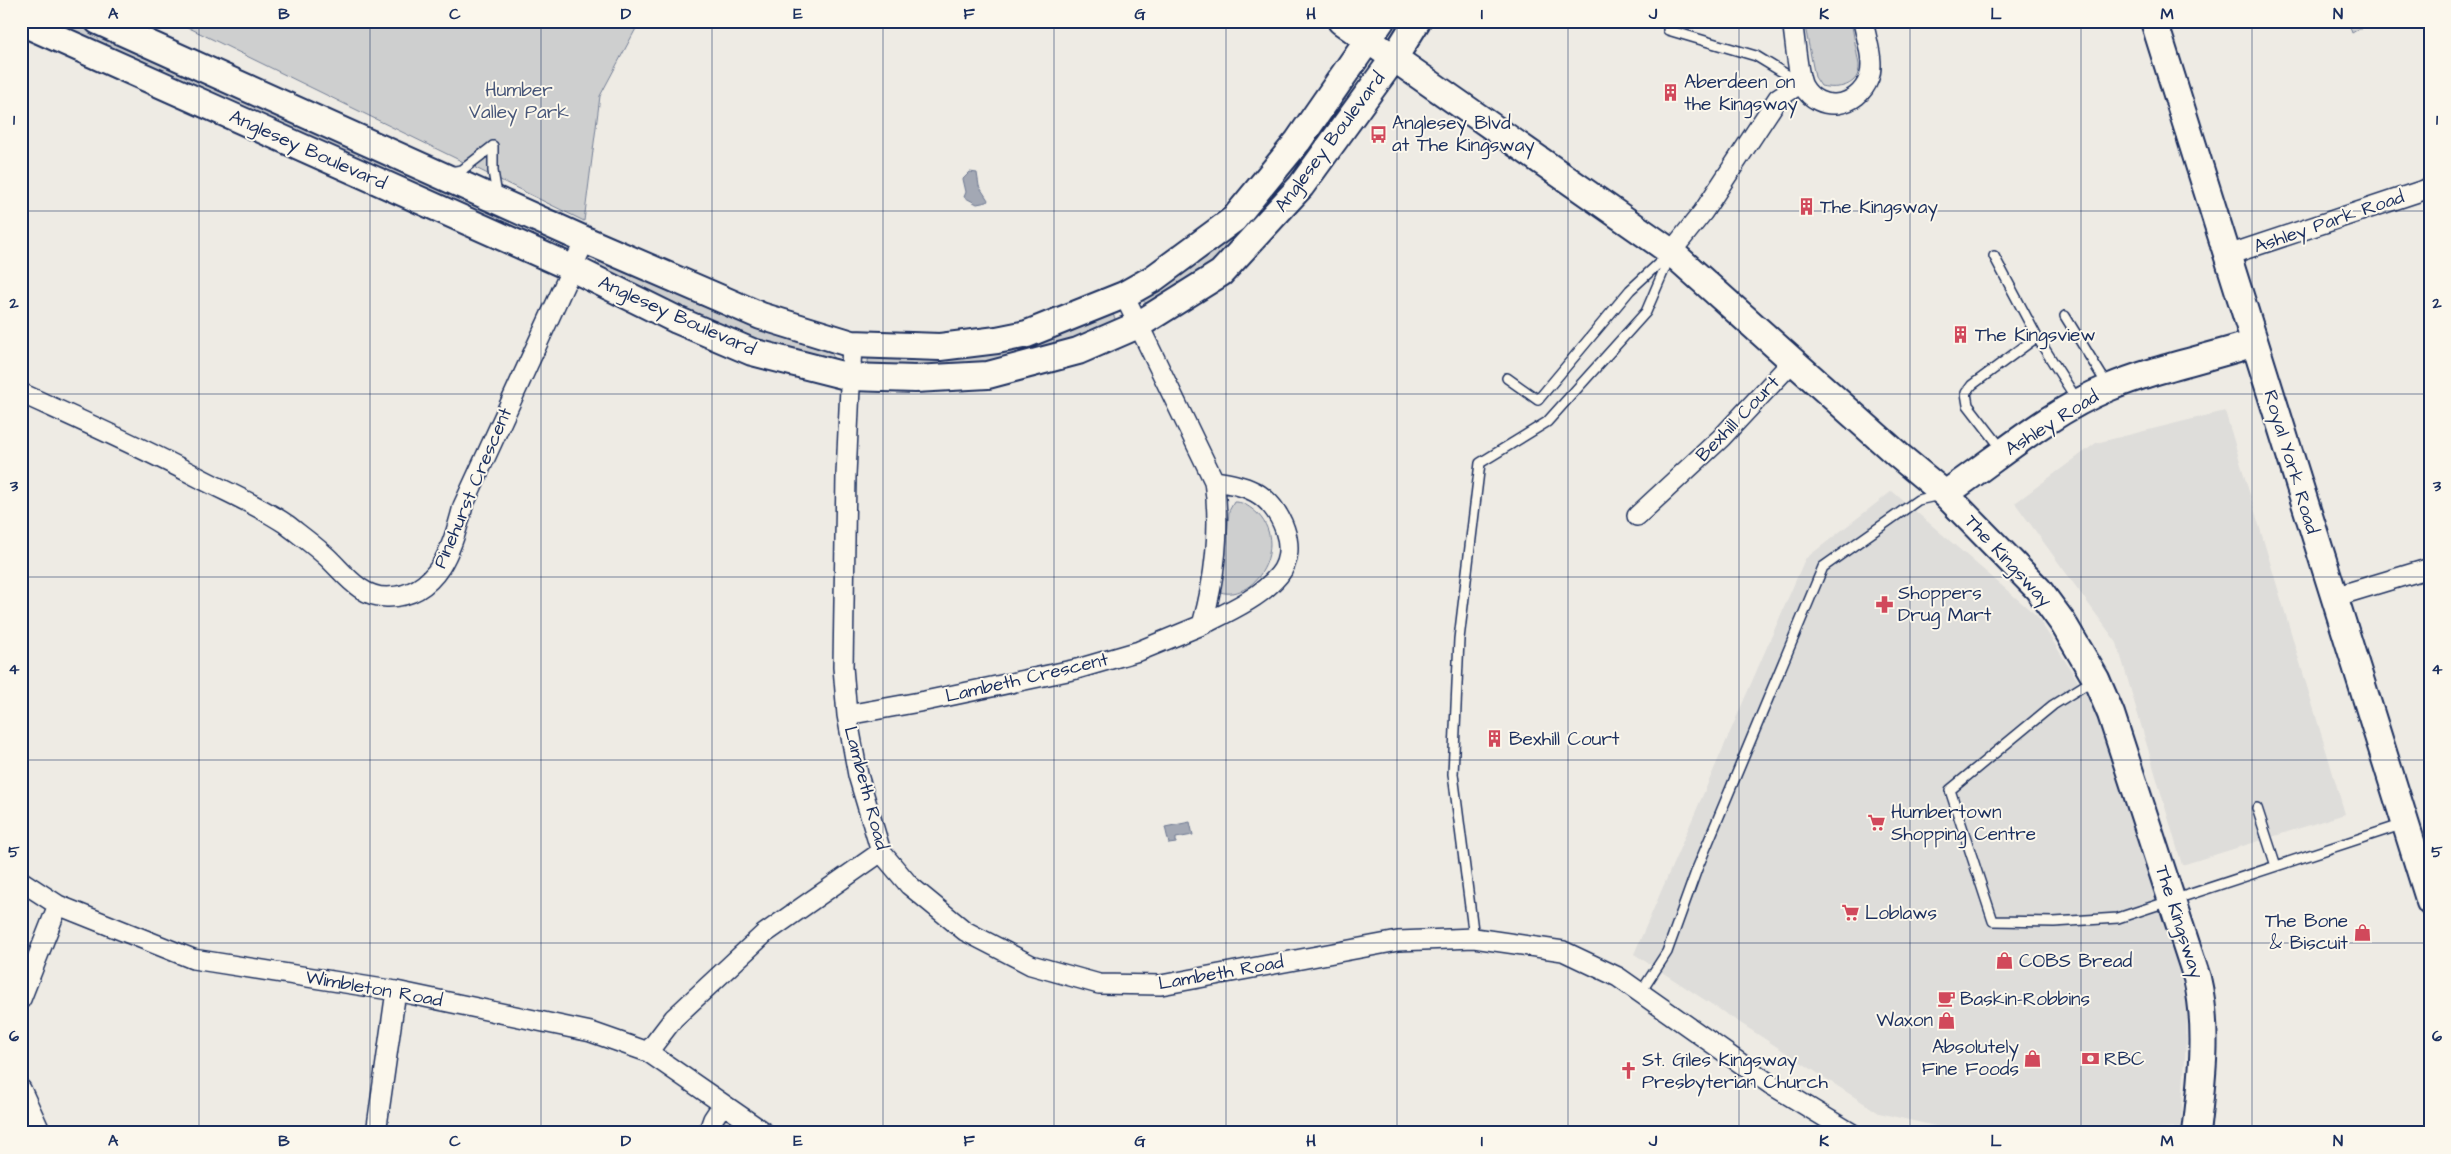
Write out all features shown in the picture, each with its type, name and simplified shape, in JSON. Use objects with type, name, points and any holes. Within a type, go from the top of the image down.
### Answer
[{"type":"street","name":"Anglesey Boulevard","points":[[98,21],[585,240],[761,316],[852,344],[940,347],[997,340],[1027,334],[1124,295],[1154,278],[1234,219],[1298,141],[1374,31]]},
{"type":"street","name":"The Kingsway","points":[[1341,21],[1374,31],[1394,58],[1672,252],[1945,494],[2038,589],[2063,623],[2096,679],[2111,714],[2173,900],[2202,999],[2204,1039],[2196,1133]]},
{"type":"street","name":"Anglesey Boulevard","points":[[21,22],[572,268],[677,320],[752,352],[850,376],[915,379],[988,375],[1078,351],[1138,326],[1221,273],[1302,186],[1394,58],[1417,21]]},
{"type":"street","points":[[1792,21],[1802,83],[1808,94],[1817,102],[1829,105],[1842,104],[1863,89],[1870,78],[1864,21]]},
{"type":"street","name":"Royal York Road","points":[[2154,21],[2430,902]]},
{"type":"street","points":[[1672,252],[1703,212],[1778,98],[1802,83]]},
{"type":"street","name":"Ashley Park Road","points":[[2228,255],[2430,188]]},
{"type":"street","name":"Pinehurst Crescent","points":[[21,393],[167,460],[278,519],[306,539],[350,581],[369,594],[388,598],[417,592],[433,579],[446,557],[456,535],[463,506],[585,240]]},
{"type":"street","points":[[1124,295],[1214,481],[1218,509],[1210,592],[1202,626]]},
{"type":"street","name":"Ashley Road","points":[[1945,494],[2035,429],[2078,402],[2109,388],[2167,368],[2254,343]]},
{"type":"street","name":"Lambeth Road","points":[[852,344],[843,667],[846,715],[858,775],[881,852],[909,886],[965,931],[1031,964],[1099,984],[1161,985],[1398,942],[1474,938],[1562,951],[1602,968],[1641,992],[1770,1084],[1851,1133]]},
{"type":"street","name":"Bexhill Court","points":[[1637,516],[1721,438],[1793,361]]},
{"type":"street","name":"Lambeth Crescent","points":[[846,715],[925,701],[1077,669],[1139,651],[1202,626],[1264,590],[1280,573],[1286,558],[1288,541],[1282,523],[1272,508],[1256,492],[1232,484],[1214,481]]},
{"type":"street","points":[[2334,598],[2430,568]]},
{"type":"street","points":[[648,1052],[674,1018],[764,934],[881,852]]},
{"type":"street","name":"Wimbleton Road","points":[[21,881],[58,905],[193,959],[396,992],[591,1032],[648,1052],[766,1133]]},
{"type":"street","points":[[21,1000],[58,905]]},
{"type":"street","points":[[376,1133],[396,992]]},
{"type":"street","points":[[21,1089],[41,1133]]},
{"type":"street","points":[[708,1133],[713,1119],[724,1104]]},
{"type":"lane","points":[[1668,30],[1756,56],[1802,83]]},
{"type":"lane","points":[[438,173],[462,170],[493,146],[492,171],[498,200]]},
{"type":"lane","points":[[1507,378],[1538,400],[1630,290],[1672,252]]},
{"type":"lane","points":[[1474,938],[1453,774],[1459,639],[1480,463],[1547,422],[1646,312],[1672,252]]},
{"type":"lane","points":[[1994,256],[2037,337],[2078,402]]},
{"type":"lane","points":[[2065,316],[2109,388]]},
{"type":"lane","points":[[2004,452],[1968,405],[1966,393],[1972,385],[2037,337]]},
{"type":"lane","points":[[1641,992],[1666,952],[1697,870],[1823,567],[1918,500],[1945,494]]},
{"type":"lane","points":[[2096,679],[2053,705],[1950,790],[1993,920],[2054,922],[2118,918],[2405,824]]},
{"type":"lane","points":[[2257,808],[2276,866]]},
{"type":"shaded area","points":[[970,172],[977,173],[979,186],[988,200],[987,202],[977,204],[964,197],[966,192],[963,179]]},
{"type":"shaded area","points":[[2225,411],[2345,814],[2182,865],[2117,643],[2015,503],[2096,443]]},
{"type":"shaded area","points":[[1892,491],[2037,616],[2091,702],[2155,883],[2188,1006],[2181,1127],[2033,1133],[1965,1133],[1879,1113],[1634,954],[1805,559]]},
{"type":"shaded area","points":[[1190,822],[1193,835],[1176,838],[1176,843],[1169,844],[1165,827]]},
{"type":"green space","points":[[43,21],[88,21],[563,242],[564,250],[562,251]]},
{"type":"green space","name":"Humber Valley Park","points":[[175,21],[640,21],[600,96],[584,221]]},
{"type":"green space","points":[[1804,21],[1851,21],[1859,65],[1856,78],[1852,82],[1841,87],[1821,86],[1815,77]]},
{"type":"green space","points":[[2348,21],[2372,21],[2352,33]]},
{"type":"green space","points":[[1347,80],[1361,91],[1344,119],[1220,258],[1147,304],[1141,299],[1169,271]]},
{"type":"green space","points":[[598,257],[831,351],[834,359],[832,361],[734,334],[595,266]]},
{"type":"green space","points":[[1112,313],[1115,318],[1113,323],[1071,341],[975,366],[874,368],[868,362],[869,353]]},
{"type":"green space","points":[[1234,502],[1241,503],[1252,509],[1264,521],[1269,536],[1269,551],[1265,565],[1257,578],[1247,588],[1234,593],[1220,592],[1226,553],[1229,511]]},
{"type":"green space","points":[[723,1114],[750,1133],[713,1133]]},
{"type":"place","name":"Aberdeen on the Kingsway","points":[[1670,93]]},
{"type":"place","name":"Anglesey Blvd at The Kingsway","points":[[1378,134]]},
{"type":"place","name":"The Kingsway","points":[[1806,207]]},
{"type":"place","name":"The Kingsview","points":[[1961,335]]},
{"type":"place","name":"Shoppers Drug Mart","points":[[1884,604]]},
{"type":"place","name":"Bexhill Court","points":[[1495,739]]},
{"type":"place","name":"Humbertown Shopping Centre","points":[[1877,823]]},
{"type":"place","name":"Loblaws","points":[[1851,913]]},
{"type":"place","name":"The Bone & Biscuit","points":[[2362,932]]},
{"type":"place","name":"COBS Bread","points":[[2005,961]]},
{"type":"place","name":"Baskin-Robbins","points":[[1946,999]]},
{"type":"place","name":"Waxon","points":[[1947,1020]]},
{"type":"place","name":"Absolutely Fine Foods","points":[[2033,1058]]},
{"type":"place","name":"RBC","points":[[2090,1059]]},
{"type":"place","name":"St. Giles Kingsway Presbyterian Church","points":[[1628,1071]]}]
